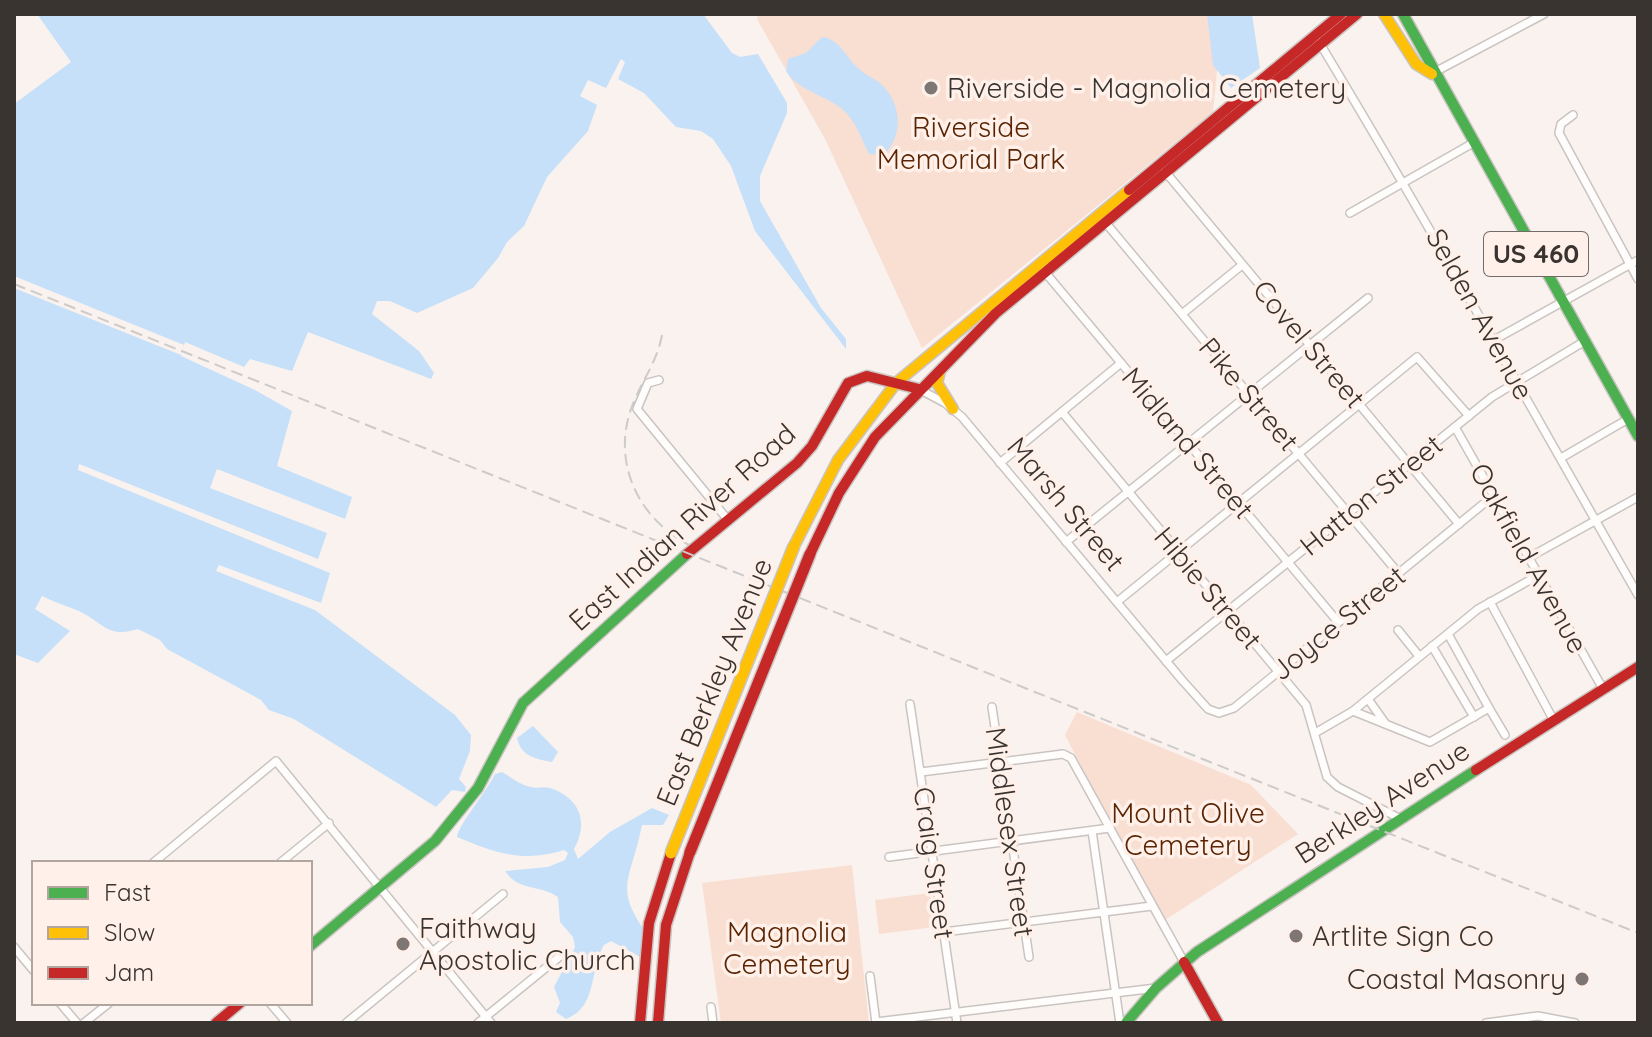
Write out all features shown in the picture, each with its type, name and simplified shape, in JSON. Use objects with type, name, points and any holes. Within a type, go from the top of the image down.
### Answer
[{"type":"main road","points":[[1318,41],[1341,14]]},
{"type":"main road","points":[[896,383],[1318,41],[1357,14]]},
{"type":"main road","name":"US 460","points":[[1384,14],[1416,64],[1432,74]]},
{"type":"main road","name":"US 460","points":[[1403,14],[1429,60],[1432,74],[1638,436]]},
{"type":"main road","points":[[919,389],[1041,268]]},
{"type":"main road","points":[[940,371],[937,383],[953,409]]},
{"type":"main road","name":"East Indian River Road","points":[[312,944],[419,856],[470,801],[523,703],[805,455],[848,383],[867,376],[896,383]]},
{"type":"main road","name":"Marsh Street","points":[[896,383],[919,389]]},
{"type":"main road","name":"East Berkley Avenue","points":[[640,1023],[649,923],[662,878],[794,546],[828,473],[857,430],[896,383]]},
{"type":"main road","name":"East Berkley Avenue","points":[[658,1018],[663,944],[677,887],[810,554],[849,474],[877,435],[919,389]]},
{"type":"main road","name":"Berkley Avenue","points":[[1126,1023],[1184,962],[1638,667]]},
{"type":"main road","points":[[1184,962],[1218,1023]]},
{"type":"main road","points":[[216,1023],[238,1005]]},
{"type":"street","points":[[1432,74],[1544,14]]},
{"type":"street","name":"Selden Avenue","points":[[1318,41],[1494,340],[1638,595]]},
{"type":"street","points":[[1573,115],[1561,124],[1559,133],[1634,262],[1638,279]]},
{"type":"street","points":[[1350,213],[1473,143]]},
{"type":"street","name":"Covel Street","points":[[1162,169],[1459,524]]},
{"type":"street","name":"Pike Street","points":[[1101,218],[1399,574]]},
{"type":"street","points":[[1494,340],[1634,262]]},
{"type":"street","points":[[1182,314],[1242,265]]},
{"type":"street","name":"Midland Street","points":[[1041,268],[1338,622]]},
{"type":"street","points":[[1066,542],[1368,298]]},
{"type":"street","name":"Hatton Street","points":[[1166,661],[1469,416],[1517,380],[1585,341]]},
{"type":"street","points":[[1117,602],[1417,357],[1469,416]]},
{"type":"street","points":[[1000,463],[1121,363]]},
{"type":"street","points":[[659,380],[648,383],[637,409],[728,520]]},
{"type":"street","name":"Marsh Street","points":[[919,389],[953,409],[1182,680]]},
{"type":"street","name":"Hibie Street","points":[[1062,412],[1306,705],[1315,733],[1319,762],[1327,777],[1338,787],[1401,819]]},
{"type":"street","points":[[1561,458],[1628,419]]},
{"type":"street","name":"Oakfield Avenue","points":[[1455,427],[1603,689]]},
{"type":"street","name":"Joyce Street","points":[[1182,680],[1208,709],[1223,713],[1278,672],[1493,496]]},
{"type":"street","points":[[1528,558],[1638,497]]},
{"type":"street","points":[[1315,733],[1353,711],[1490,602],[1537,576]]},
{"type":"street","points":[[1490,602],[1554,721]]},
{"type":"street","points":[[1398,630],[1419,656]]},
{"type":"street","points":[[1448,634],[1505,735]]},
{"type":"street","points":[[1432,646],[1474,717]]},
{"type":"street","points":[[1368,699],[1385,723]]},
{"type":"street","name":"Craig Street","points":[[910,704],[957,1023]]},
{"type":"street","name":"Middlesex Street","points":[[992,707],[1029,957]]},
{"type":"street","points":[[1353,711],[1430,742],[1489,708]]},
{"type":"street","points":[[921,772],[1063,754],[1083,775],[1184,962]]},
{"type":"street","points":[[155,861],[276,761],[489,1020]]},
{"type":"street","points":[[282,861],[329,823]]},
{"type":"street","points":[[889,857],[1110,828]]},
{"type":"street","points":[[1092,831],[1120,1023]]},
{"type":"street","points":[[346,1023],[503,894]]},
{"type":"street","points":[[944,932],[1152,906]]},
{"type":"street","points":[[14,947],[32,966]]},
{"type":"street","points":[[478,1023],[489,1020],[564,953]]},
{"type":"street","points":[[870,976],[876,1023],[1156,988]]},
{"type":"street","points":[[62,1005],[77,1023]]},
{"type":"street","points":[[84,1023],[106,1005]]},
{"type":"street","points":[[272,1005],[287,1023]]},
{"type":"street","points":[[711,1007],[713,1023]]},
{"type":"street","points":[[1486,1023],[1538,1016],[1575,1023]]},
{"type":"green space","name":"Riverside Memorial Park","points":[[758,14],[1213,14],[1218,61],[1213,112],[922,348],[825,139],[757,19]]},
{"type":"green space","name":"Mount Olive Cemetery","points":[[1077,712],[1251,785],[1298,834],[1162,922],[1065,735]]},
{"type":"green space","name":"Magnolia Cemetery","points":[[852,865],[869,1023],[721,1023],[702,883]]},
{"type":"green space","points":[[930,893],[935,927],[879,934],[875,900]]},
{"type":"water","points":[[37,14],[703,14],[732,53],[740,57],[758,54],[787,103],[787,113],[760,176],[760,201],[821,308],[846,339],[846,349],[755,231],[731,166],[713,139],[701,131],[676,127],[644,93],[618,79],[625,62],[621,59],[606,88],[588,80],[580,96],[597,105],[588,131],[547,177],[524,226],[507,242],[473,288],[417,313],[390,301],[377,301],[372,314],[419,351],[434,373],[431,379],[308,332],[292,371],[250,359],[244,367],[185,342],[181,356],[292,411],[277,466],[352,497],[345,519],[217,469],[210,488],[327,533],[318,559],[79,464],[78,470],[330,573],[321,603],[219,565],[216,571],[315,610],[455,715],[471,735],[470,751],[459,779],[466,787],[465,792],[452,790],[436,807],[294,719],[269,710],[261,700],[167,649],[160,640],[138,629],[112,631],[79,611],[42,596],[35,609],[70,631],[38,663],[14,654],[14,104],[71,62]]},
{"type":"water","points":[[1207,14],[1252,14],[1260,68],[1231,88],[1213,65]]},
{"type":"water","points":[[822,37],[834,41],[859,69],[880,83],[893,100],[897,129],[884,155],[869,154],[855,124],[842,109],[799,84],[786,71],[788,59],[806,53]]},
{"type":"water","points":[[533,726],[558,752],[552,762],[530,756],[519,744],[517,738]]},
{"type":"water","points":[[502,772],[519,783],[536,788],[547,787],[569,798],[581,820],[579,839],[574,849],[578,859],[610,832],[652,808],[669,815],[663,825],[642,825],[627,885],[632,909],[653,942],[649,962],[611,941],[604,945],[588,997],[576,1013],[566,1019],[556,1012],[560,1003],[554,987],[575,947],[573,937],[560,922],[558,897],[523,885],[505,871],[548,867],[565,860],[568,853],[564,850],[522,856],[484,848],[457,837],[495,774]]},
{"type":"pier","points":[[14,276],[184,345],[181,355],[14,288]]},
{"type":"railway","points":[[14,284],[1638,933]]},
{"type":"railway","points":[[662,335],[631,409],[625,450],[634,488],[644,505],[656,521],[689,545]]},
{"type":"traffic: fast","points":[[1403,14],[1638,436]]},
{"type":"traffic: fast","points":[[312,944],[435,841],[478,788],[523,703],[687,554]]},
{"type":"traffic: fast","points":[[1126,1023],[1156,988],[1197,952],[1476,770]]},
{"type":"traffic: slow","points":[[1384,14],[1416,64],[1432,74]]},
{"type":"traffic: slow","points":[[794,546],[838,460],[896,383],[1129,190]]},
{"type":"traffic: slow","points":[[940,371],[937,383],[953,409]]},
{"type":"traffic: slow","points":[[671,853],[794,546]]},
{"type":"traffic: jam","points":[[1129,190],[1341,14]]},
{"type":"traffic: jam","points":[[810,554],[839,493],[875,437],[996,313],[1357,14]]},
{"type":"traffic: jam","points":[[687,554],[797,463],[812,446],[848,383],[867,376],[919,389]]},
{"type":"traffic: jam","points":[[690,852],[810,554]]},
{"type":"traffic: jam","points":[[1476,770],[1638,667]]},
{"type":"traffic: jam","points":[[658,1023],[666,925],[690,852]]},
{"type":"traffic: jam","points":[[640,1023],[649,923],[671,853]]},
{"type":"traffic: jam","points":[[1184,962],[1218,1023]]},
{"type":"traffic: jam","points":[[216,1023],[238,1005]]},
{"type":"place","name":"Riverside - Magnolia Cemetery","points":[[931,88]]},
{"type":"place","name":"Artlite Sign Co","points":[[1296,936]]},
{"type":"place","name":"Faithway Apostolic Church","points":[[403,944]]},
{"type":"place","name":"Coastal Masonry","points":[[1582,979]]}]
